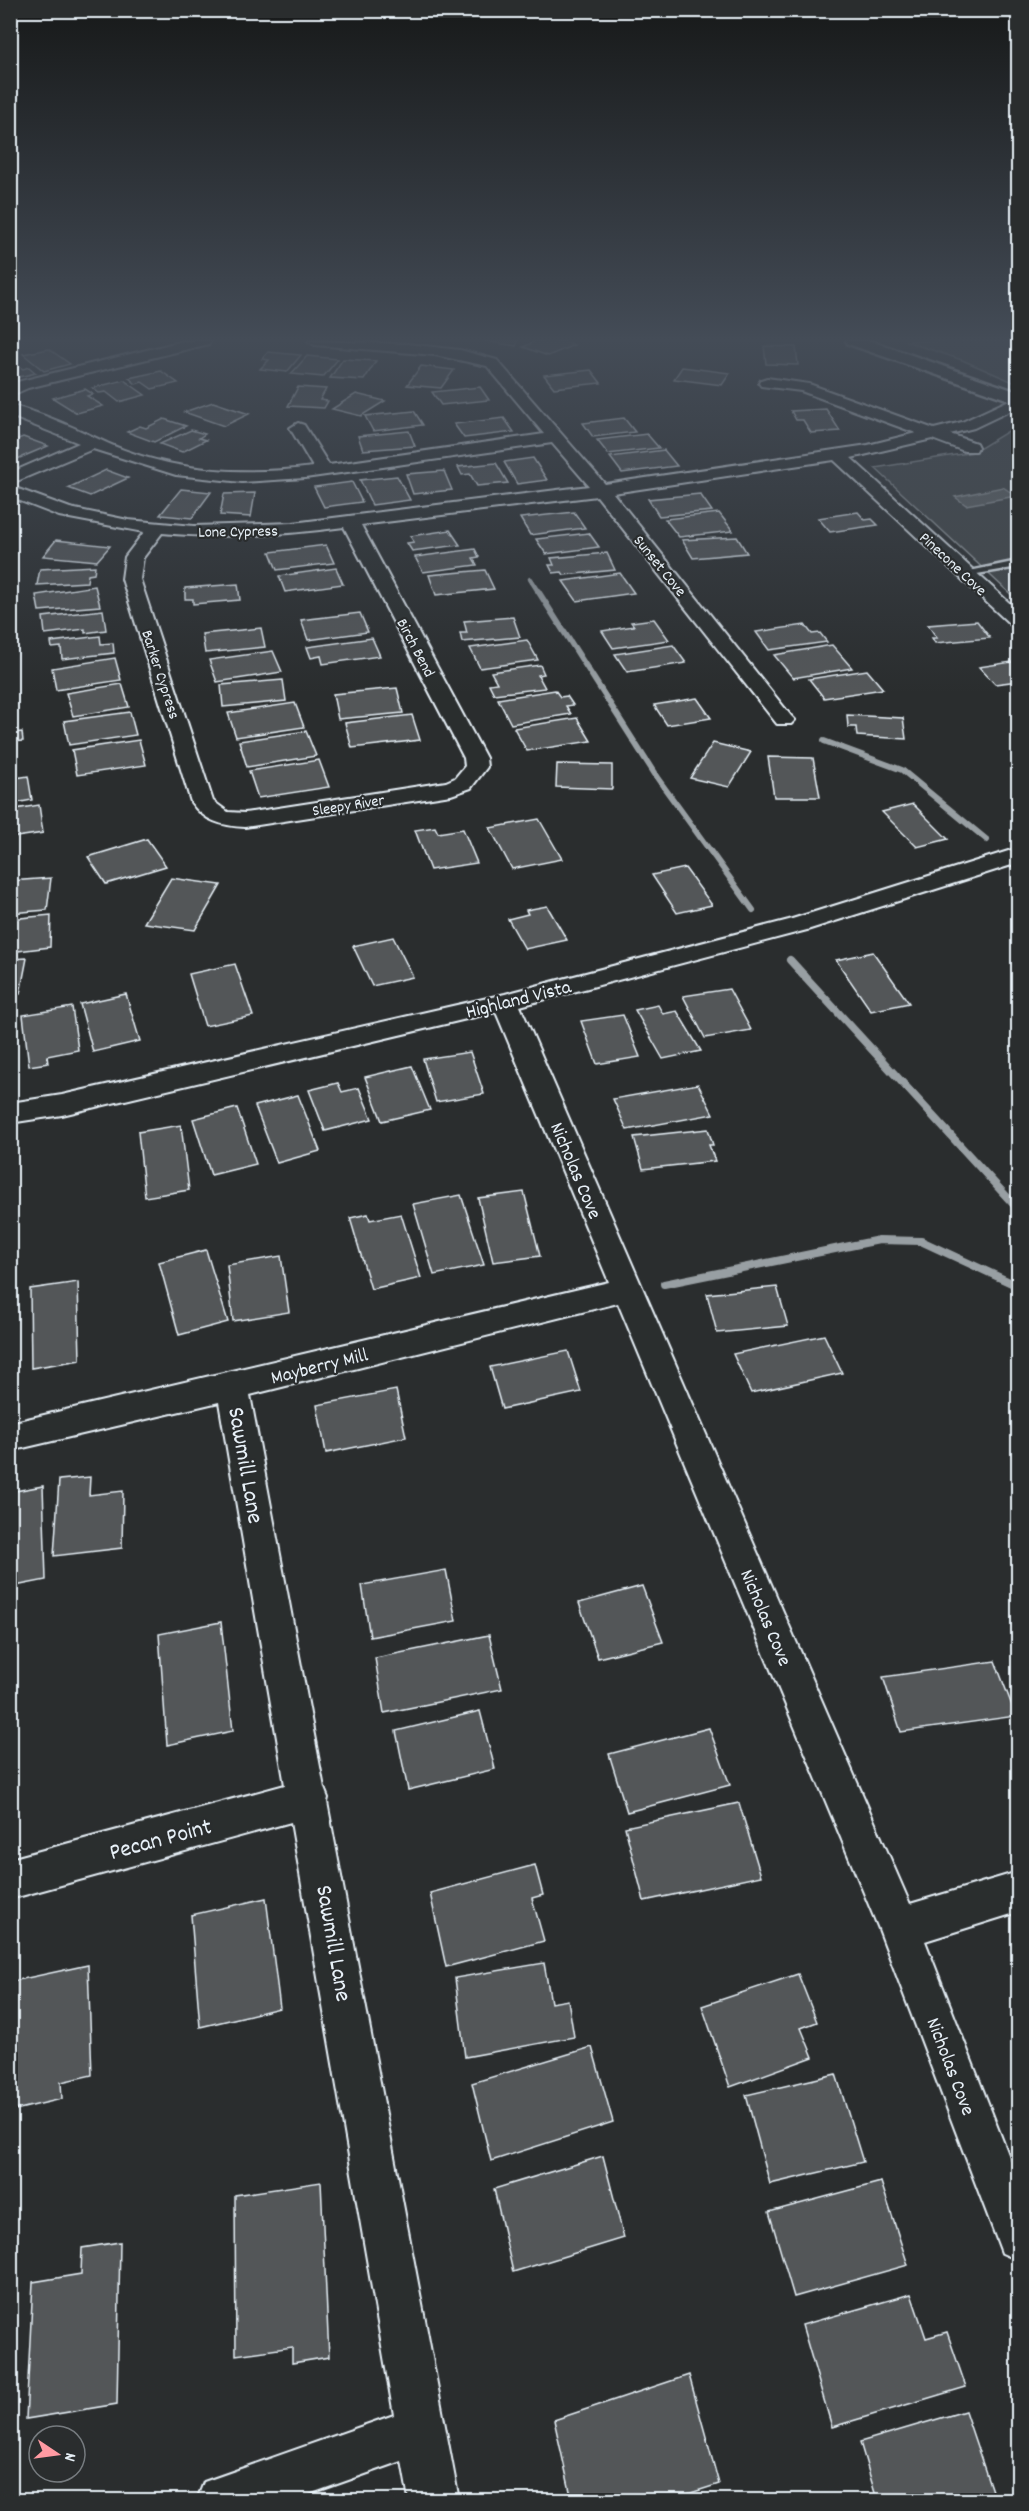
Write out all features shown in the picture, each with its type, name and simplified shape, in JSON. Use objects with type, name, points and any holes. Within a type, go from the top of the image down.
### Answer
[{"type":"street","points":[[10,478],[57,458]]},
{"type":"street","points":[[141,458],[198,474],[257,477],[407,458]]},
{"type":"street","points":[[317,458],[324,470]]},
{"type":"street","name":"Sunset Cove","points":[[575,458],[784,720]]},
{"type":"street","name":"Lone Cypress","points":[[10,491],[85,517],[157,528],[267,530],[601,490],[816,458]]},
{"type":"street","name":"Pinecone Cove","points":[[840,458],[1018,621]]},
{"type":"street","name":"Birch Bend","points":[[350,521],[475,758],[476,767],[472,776]]},
{"type":"street","name":"Barker Cypress","points":[[157,528],[134,557],[131,579],[202,802],[206,809],[221,818]]},
{"type":"street","name":"Sleepy River","points":[[221,818],[256,819],[451,788],[472,776]]},
{"type":"street","name":"Highland Vista","points":[[10,1113],[62,1104],[505,1002],[798,925],[874,903],[1018,855]]},
{"type":"street","name":"Nicholas Cove","points":[[505,1002],[899,1928],[1018,2237]]},
{"type":"street","name":"Mayberry Mill","points":[[10,1437],[232,1386],[628,1289]]},
{"type":"street","name":"Sawmill Lane","points":[[232,1386],[309,1798],[434,2500]]},
{"type":"street","name":"Pecan Point","points":[[10,1879],[309,1798]]},
{"type":"street","points":[[899,1928],[1018,1892]]},
{"type":"street","points":[[222,2500],[421,2430]]},
{"type":"lane","points":[[965,573],[1018,564]]},
{"type":"shaded area","points":[[936,458],[1018,458],[1018,601],[875,468]]},
{"type":"shaded area","points":[[1003,487],[1016,496],[966,505],[955,497]]},
{"type":"building","points":[[533,458],[547,480],[517,484],[504,462]]},
{"type":"building","points":[[611,458],[671,458],[677,466],[622,473]]},
{"type":"building","points":[[496,463],[508,483],[477,486],[470,474],[462,475],[458,467]]},
{"type":"building","points":[[106,470],[128,478],[90,496],[68,488]]},
{"type":"building","points":[[444,471],[452,490],[413,494],[406,474]]},
{"type":"building","points":[[397,476],[410,500],[372,505],[360,480]]},
{"type":"building","points":[[352,482],[362,502],[324,507],[314,487]]},
{"type":"building","points":[[181,489],[211,492],[192,518],[160,515]]},
{"type":"building","points":[[255,493],[251,517],[220,515],[224,494]]},
{"type":"building","points":[[700,494],[712,511],[659,516],[648,499]]},
{"type":"building","points":[[574,512],[585,528],[530,535],[520,518]]},
{"type":"building","points":[[858,512],[865,520],[872,519],[878,525],[830,532],[818,518]]},
{"type":"building","points":[[719,513],[733,531],[679,537],[665,519]]},
{"type":"building","points":[[450,530],[460,545],[412,551],[407,543],[414,542],[410,536]]},
{"type":"building","points":[[589,533],[599,547],[546,554],[536,539]]},
{"type":"building","points":[[737,537],[747,553],[693,558],[682,540]]},
{"type":"building","points":[[56,540],[110,546],[97,561],[43,556]]},
{"type":"building","points":[[326,545],[334,563],[277,570],[270,552]]},
{"type":"building","points":[[475,549],[479,557],[473,558],[477,565],[423,572],[415,557]]},
{"type":"building","points":[[607,553],[615,570],[564,575],[562,572],[553,573],[549,565],[554,565],[551,558]]},
{"type":"building","points":[[95,566],[94,574],[88,575],[87,582],[37,585],[40,569]]},
{"type":"building","points":[[336,568],[343,584],[285,592],[279,576]]},
{"type":"building","points":[[485,570],[494,589],[436,595],[429,575]]},
{"type":"building","points":[[620,573],[634,593],[577,601],[563,581]]},
{"type":"building","points":[[238,584],[240,600],[193,604],[193,599],[185,599],[185,588]]},
{"type":"building","points":[[95,586],[100,606],[39,611],[36,595]]},
{"type":"building","points":[[103,610],[106,630],[85,633],[85,629],[45,634],[43,617]]},
{"type":"building","points":[[360,613],[368,632],[308,640],[301,620]]},
{"type":"building","points":[[513,617],[520,637],[462,642],[460,633],[467,633],[464,621]]},
{"type":"building","points":[[654,619],[669,640],[613,648],[602,631],[634,626],[631,622]]},
{"type":"building","points":[[977,621],[990,638],[935,643],[932,638],[937,638],[928,625]]},
{"type":"building","points":[[805,625],[812,634],[820,633],[827,642],[769,650],[756,632]]},
{"type":"building","points":[[261,628],[265,647],[205,653],[202,634]]},
{"type":"building","points":[[100,636],[101,644],[113,643],[114,653],[62,659],[61,647],[52,648],[51,642]]},
{"type":"building","points":[[372,638],[380,656],[323,664],[321,656],[311,658],[307,647]]},
{"type":"building","points":[[527,640],[538,660],[480,668],[470,648]]},
{"type":"building","points":[[673,645],[686,663],[627,672],[615,654]]},
{"type":"building","points":[[832,645],[852,668],[793,678],[774,655]]},
{"type":"building","points":[[273,651],[282,672],[217,682],[209,660]]},
{"type":"building","points":[[115,658],[121,680],[56,690],[52,668]]},
{"type":"building","points":[[1018,661],[1018,681],[995,684],[979,667]]},
{"type":"building","points":[[540,665],[544,674],[538,675],[545,688],[494,694],[489,684],[497,683],[491,672]]},
{"type":"building","points":[[867,670],[883,689],[824,698],[809,679]]},
{"type":"building","points":[[283,680],[286,701],[223,707],[221,685]]},
{"type":"building","points":[[122,684],[129,707],[73,716],[66,693]]},
{"type":"building","points":[[397,688],[403,713],[338,719],[333,694]]},
{"type":"building","points":[[555,690],[560,697],[567,696],[573,705],[566,706],[571,714],[511,724],[498,699]]},
{"type":"building","points":[[697,698],[711,718],[667,725],[654,705]]},
{"type":"building","points":[[295,703],[304,727],[236,737],[228,713]]},
{"type":"building","points":[[130,712],[136,735],[69,745],[64,721]]},
{"type":"building","points":[[412,715],[420,740],[352,748],[345,723]]},
{"type":"building","points":[[847,715],[903,718],[906,739],[857,736],[856,727],[848,727]]},
{"type":"building","points":[[577,718],[591,741],[527,751],[514,728]]},
{"type":"building","points":[[10,720],[13,733],[22,732],[23,741],[10,742]]},
{"type":"building","points":[[306,731],[316,756],[247,767],[239,741]]},
{"type":"building","points":[[139,740],[146,765],[77,775],[72,750]]},
{"type":"building","points":[[713,743],[751,752],[729,787],[690,778]]},
{"type":"building","points":[[768,757],[813,758],[820,797],[774,797]]},
{"type":"building","points":[[319,760],[329,787],[258,798],[249,771]]},
{"type":"building","points":[[557,764],[612,765],[612,789],[556,787]]},
{"type":"building","points":[[28,776],[32,800],[10,804],[10,779]]},
{"type":"building","points":[[913,804],[948,839],[917,847],[882,812]]},
{"type":"building","points":[[39,805],[43,833],[10,838],[10,810]]},
{"type":"building","points":[[539,819],[562,859],[512,869],[490,828]]},
{"type":"building","points":[[435,827],[438,833],[463,829],[477,863],[430,870],[415,830]]},
{"type":"building","points":[[147,839],[166,866],[106,884],[88,857]]},
{"type":"building","points":[[685,868],[712,905],[677,913],[652,875]]},
{"type":"building","points":[[51,878],[47,910],[10,913],[10,881]]},
{"type":"building","points":[[171,878],[221,885],[195,930],[144,923]]},
{"type":"building","points":[[547,906],[567,940],[525,949],[508,919],[528,914],[526,910]]},
{"type":"building","points":[[51,915],[50,947],[10,952],[10,919]]},
{"type":"building","points":[[393,937],[413,977],[372,986],[353,946]]},
{"type":"building","points":[[873,952],[909,1003],[871,1011],[836,960]]},
{"type":"building","points":[[27,958],[20,994],[10,994],[10,959]]},
{"type":"building","points":[[235,964],[253,1016],[205,1026],[189,974]]},
{"type":"building","points":[[729,989],[751,1030],[705,1038],[683,996]]},
{"type":"building","points":[[126,994],[140,1041],[93,1052],[80,1004]]},
{"type":"building","points":[[658,1005],[663,1014],[677,1011],[701,1051],[663,1059],[635,1010]]},
{"type":"building","points":[[72,1007],[78,1050],[47,1056],[48,1063],[29,1066],[23,1015]]},
{"type":"building","points":[[623,1015],[640,1057],[597,1064],[581,1021]]},
{"type":"building","points":[[14,1017],[15,1067],[10,1068],[10,1018]]},
{"type":"building","points":[[470,1052],[484,1094],[436,1102],[423,1059]]},
{"type":"building","points":[[412,1066],[430,1110],[382,1121],[365,1077]]},
{"type":"building","points":[[338,1083],[342,1092],[359,1088],[372,1119],[325,1131],[309,1090]]},
{"type":"building","points":[[698,1084],[713,1114],[627,1130],[613,1099]]},
{"type":"building","points":[[298,1095],[320,1151],[277,1163],[255,1106]]},
{"type":"building","points":[[237,1108],[256,1164],[211,1175],[193,1119]]},
{"type":"building","points":[[181,1125],[189,1190],[145,1197],[138,1132]]},
{"type":"building","points":[[708,1129],[713,1145],[709,1145],[715,1161],[643,1169],[634,1137]]},
{"type":"building","points":[[524,1192],[540,1256],[493,1262],[478,1198]]},
{"type":"building","points":[[461,1195],[484,1265],[434,1275],[413,1204]]},
{"type":"building","points":[[368,1214],[370,1220],[401,1214],[421,1278],[371,1289],[350,1218]]},
{"type":"building","points":[[206,1250],[228,1322],[179,1335],[159,1262]]},
{"type":"building","points":[[281,1256],[289,1312],[233,1321],[227,1265]]},
{"type":"building","points":[[78,1282],[80,1360],[31,1368],[30,1289]]},
{"type":"building","points":[[777,1287],[788,1326],[717,1333],[707,1294]]},
{"type":"building","points":[[824,1335],[842,1373],[751,1393],[733,1354]]},
{"type":"building","points":[[568,1351],[581,1392],[502,1409],[490,1367]]},
{"type":"building","points":[[396,1390],[406,1437],[326,1453],[317,1405]]},
{"type":"building","points":[[90,1477],[89,1495],[123,1491],[122,1548],[54,1556],[59,1480]]},
{"type":"building","points":[[43,1486],[46,1580],[10,1587],[10,1492]]},
{"type":"building","points":[[446,1570],[456,1621],[370,1637],[362,1585]]},
{"type":"building","points":[[642,1586],[663,1642],[598,1658],[579,1603]]},
{"type":"building","points":[[221,1622],[233,1731],[167,1745],[159,1634]]},
{"type":"building","points":[[489,1635],[502,1689],[384,1713],[375,1658]]},
{"type":"building","points":[[995,1661],[1016,1716],[901,1732],[883,1677]]},
{"type":"building","points":[[480,1711],[495,1769],[408,1790],[396,1731]]},
{"type":"building","points":[[709,1728],[730,1785],[627,1812],[609,1754]]},
{"type":"building","points":[[739,1803],[761,1876],[644,1901],[625,1827]]},
{"type":"building","points":[[535,1865],[543,1895],[532,1898],[544,1941],[446,1967],[430,1893]]},
{"type":"building","points":[[266,1898],[280,2008],[200,2027],[191,1915]]},
{"type":"building","points":[[544,1963],[551,2003],[568,2000],[574,2037],[465,2057],[455,1978]]},
{"type":"building","points":[[88,1965],[92,2075],[61,2082],[62,2099],[15,2110],[13,1981]]},
{"type":"building","points":[[798,1974],[817,2022],[801,2028],[813,2057],[730,2087],[702,2006]]},
{"type":"building","points":[[592,2047],[613,2122],[491,2161],[472,2083]]},
{"type":"building","points":[[836,2074],[863,2162],[770,2184],[746,2095]]},
{"type":"building","points":[[603,2156],[624,2238],[513,2272],[494,2189]]},
{"type":"building","points":[[321,2182],[329,2357],[292,2363],[292,2347],[236,2355],[235,2195]]},
{"type":"building","points":[[881,2182],[908,2265],[794,2297],[769,2212]]},
{"type":"building","points":[[120,2242],[117,2404],[26,2419],[33,2282],[81,2274],[82,2248]]},
{"type":"building","points":[[911,2294],[926,2338],[947,2332],[966,2387],[832,2427],[802,2325]]},
{"type":"building","points":[[689,2375],[719,2484],[669,2500],[572,2500],[554,2420]]},
{"type":"building","points":[[965,2411],[995,2500],[877,2500],[860,2442]]},
{"type":"waterway","points":[[530,579],[539,593]]},
{"type":"waterway","points":[[538,591],[658,779],[753,910]]},
{"type":"waterway","points":[[824,741],[902,770],[987,840]]},
{"type":"waterway","points":[[790,960],[1018,1209]]},
{"type":"waterway","points":[[1018,976],[1018,985]]},
{"type":"waterway","points":[[664,1284],[879,1240],[921,1241],[1018,1286]]}]
